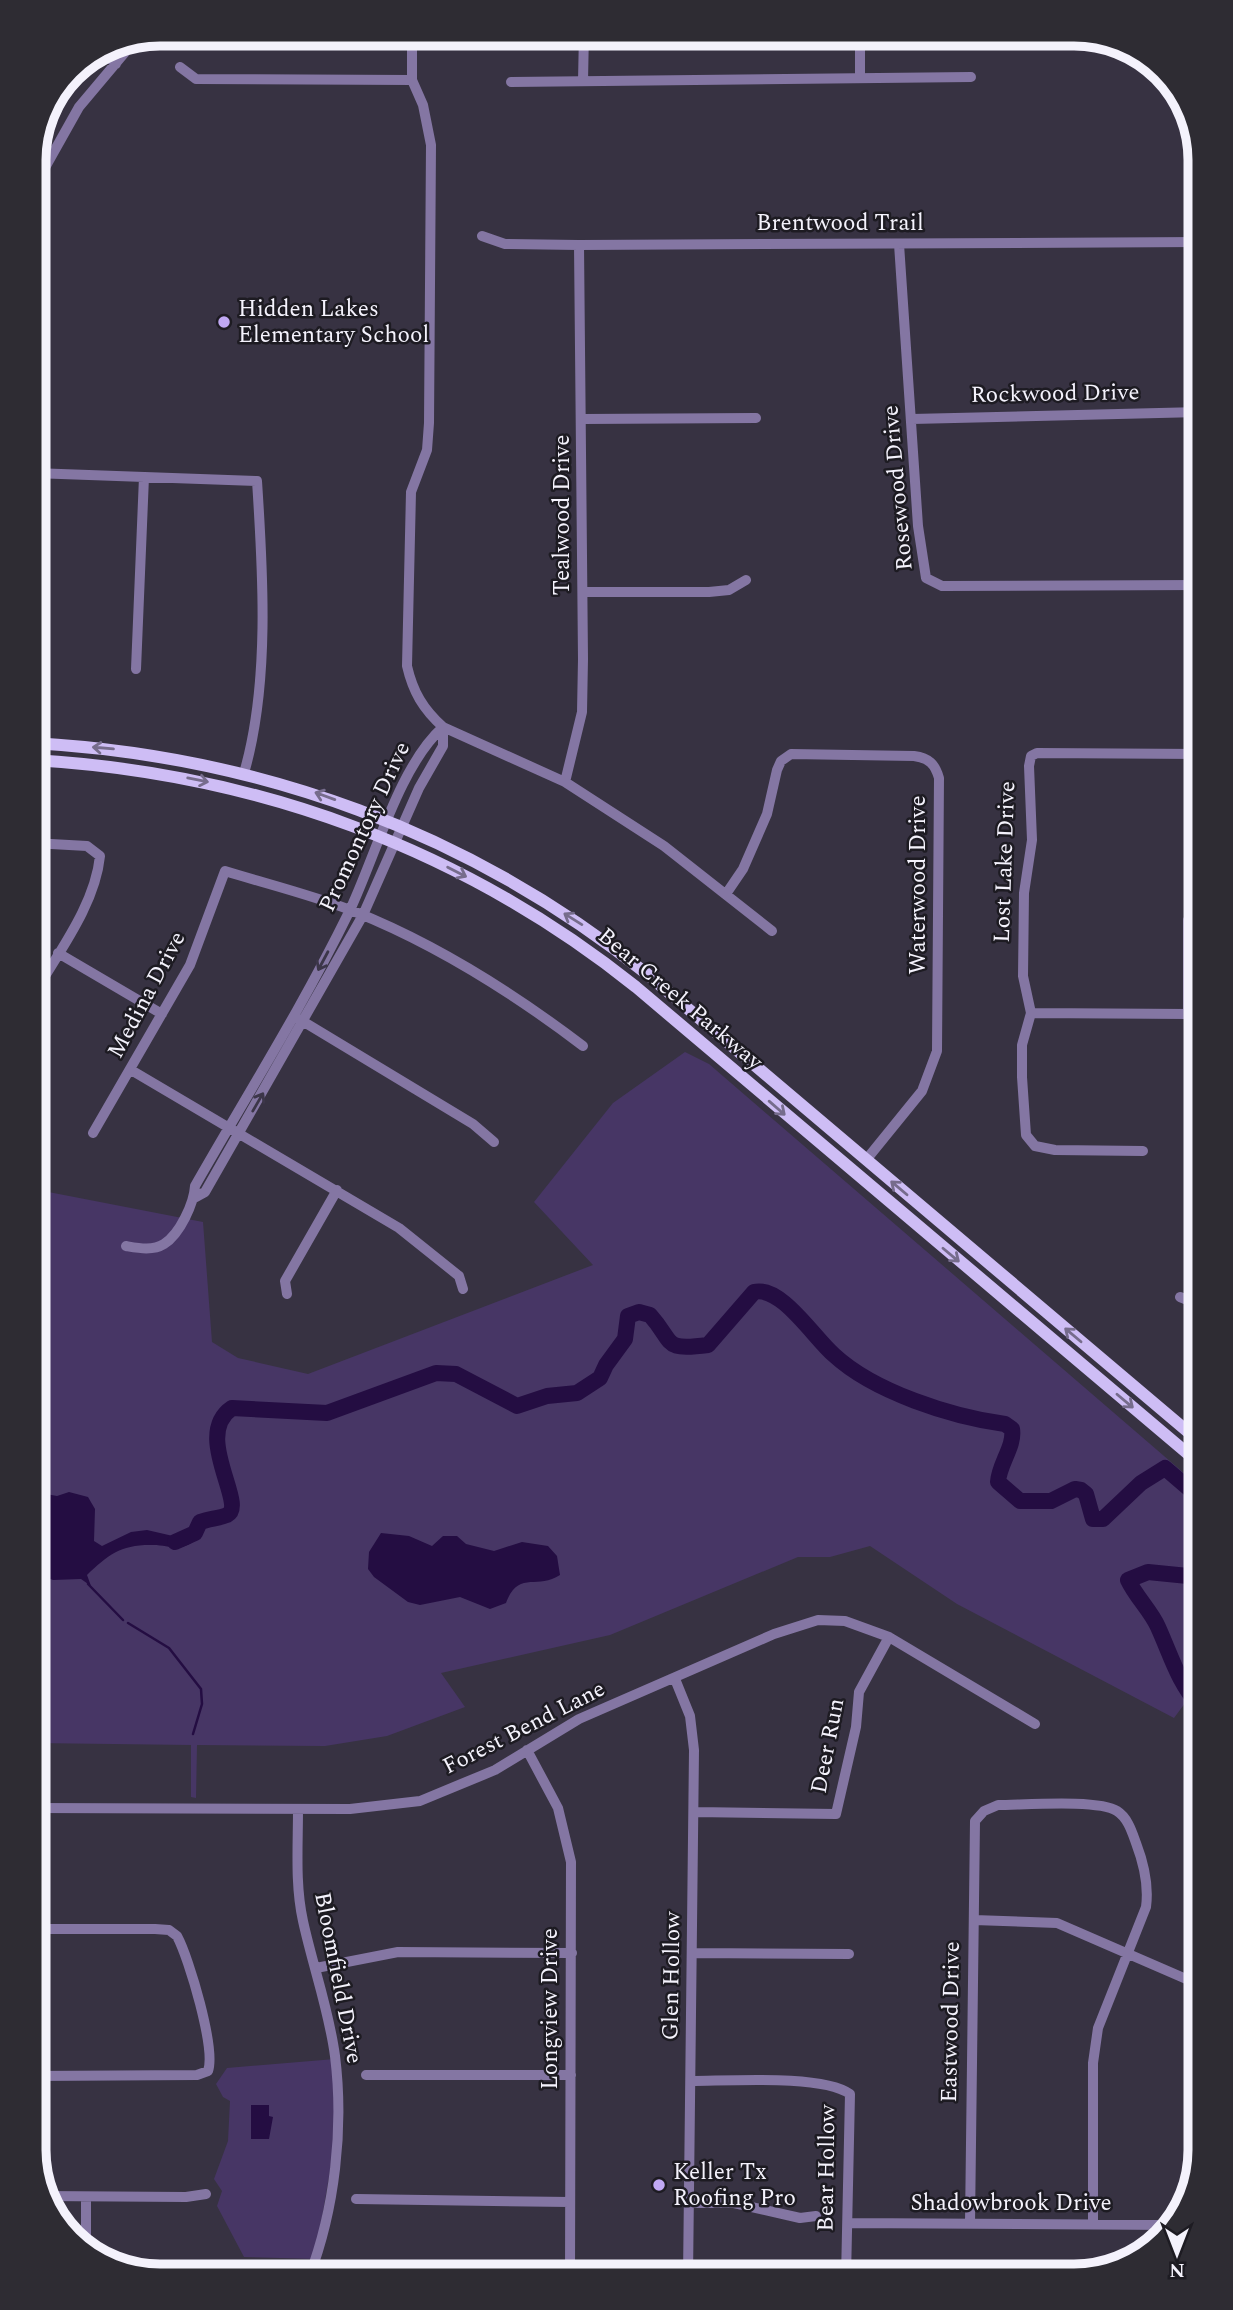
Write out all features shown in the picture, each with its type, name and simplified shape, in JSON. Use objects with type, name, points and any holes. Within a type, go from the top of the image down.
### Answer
[{"type":"main road","name":"Bear Creek Parkway","points":[[46,744],[114,749],[244,773],[321,794],[402,827],[510,881],[586,927],[648,974],[1188,1432]]},
{"type":"main road","name":"Bear Creek Parkway","points":[[46,761],[113,766],[202,781],[279,799],[395,843],[512,901],[602,960],[1188,1454]]},
{"type":"street","points":[[412,46],[412,80],[423,105],[431,145],[427,450],[411,492],[407,666],[412,690],[426,712],[443,727],[565,782],[664,846],[772,931]]},
{"type":"street","points":[[583,81],[584,46]]},
{"type":"street","points":[[860,46],[860,78]]},
{"type":"street","points":[[46,166],[79,107],[127,51]]},
{"type":"street","points":[[109,58],[116,64]]},
{"type":"street","points":[[180,67],[196,79],[412,80]]},
{"type":"street","points":[[511,82],[971,77]]},
{"type":"street","name":"Brentwood Trail","points":[[482,236],[505,244],[579,245],[1188,242]]},
{"type":"street","name":"Rosewood Drive","points":[[900,244],[922,570],[932,583],[942,586],[1188,585]]},
{"type":"street","name":"Tealwood Drive","points":[[565,782],[576,747],[582,712],[583,419],[579,245]]},
{"type":"street","name":"Rockwood Drive","points":[[912,419],[1188,412]]},
{"type":"street","points":[[583,419],[756,418]]},
{"type":"street","points":[[46,473],[257,481],[260,512],[260,692],[244,773]]},
{"type":"street","points":[[135,669],[144,477]]},
{"type":"street","points":[[584,592],[709,592],[729,590],[746,580]]},
{"type":"street","name":"Promontory Drive","points":[[126,1246],[145,1249],[164,1244],[174,1234],[194,1198],[195,1186],[294,1016],[350,910],[406,782],[430,738],[443,727]]},
{"type":"street","name":"Promontory Drive","points":[[194,1198],[205,1192],[363,915],[419,789],[443,746],[443,727]]},
{"type":"street","name":"Lost Lake Drive","points":[[1031,1013],[1023,976],[1024,893],[1032,840],[1031,757],[1037,753],[1188,754]]},
{"type":"street","name":"Waterwood Drive","points":[[726,894],[743,869],[767,814],[781,761],[791,754],[914,756],[931,761],[936,767],[939,778],[937,1051],[922,1091],[866,1160]]},
{"type":"street","points":[[406,782],[419,789]]},
{"type":"street","points":[[46,844],[87,846],[99,853],[98,868],[86,900],[46,974]]},
{"type":"street","name":"Medina Drive","points":[[93,1133],[190,965],[225,871],[350,910]]},
{"type":"street","points":[[365,873],[379,878]]},
{"type":"street","points":[[350,910],[418,940],[484,977],[583,1046]]},
{"type":"street","points":[[1143,1151],[1055,1150],[1035,1146],[1026,1135],[1022,1045],[1031,1013],[1188,1014],[1188,920]]},
{"type":"street","points":[[58,953],[162,1014]]},
{"type":"street","points":[[294,1016],[473,1124],[494,1142]]},
{"type":"street","points":[[131,1070],[399,1228],[459,1276],[463,1289]]},
{"type":"street","points":[[287,1294],[285,1281],[337,1190]]},
{"type":"street","points":[[1180,1297],[1188,1300]]},
{"type":"street","name":"Forest Bend Lane","points":[[46,1808],[298,1810],[376,1807],[420,1801],[476,1780],[579,1719],[774,1634],[818,1620],[845,1621],[889,1637],[1035,1724]]},
{"type":"street","name":"Deer Run","points":[[695,1812],[836,1814],[856,1727],[859,1692],[889,1637]]},
{"type":"street","name":"Glen Hollow","points":[[675,1679],[693,1728],[695,1812],[688,2264]]},
{"type":"street","name":"Longview Drive","points":[[527,1751],[558,1808],[570,1862],[570,2264]]},
{"type":"street","name":"Eastwood Drive","points":[[970,2224],[975,1821],[984,1811],[998,1805],[1101,1805],[1113,1809],[1126,1819],[1142,1858],[1147,1886],[1146,1907],[1129,1952]]},
{"type":"street","name":"Bloomfield Drive","points":[[298,1810],[297,1881],[303,1921],[335,2059],[336,2135],[328,2211],[313,2264]]},
{"type":"street","points":[[974,1920],[1057,1923],[1188,1979]]},
{"type":"street","points":[[46,1929],[155,1929],[169,1930],[177,1936],[204,2027],[211,2063],[208,2071],[198,2075],[46,2076]]},
{"type":"street","points":[[316,1968],[398,1952],[572,1953]]},
{"type":"street","points":[[1093,2224],[1093,2063],[1096,2039],[1129,1952]]},
{"type":"street","points":[[694,1953],[849,1954]]},
{"type":"street","points":[[366,2075],[571,2075]]},
{"type":"street","name":"Bear Hollow","points":[[691,2081],[803,2082],[841,2087],[849,2094],[846,2264]]},
{"type":"street","points":[[55,2196],[186,2197],[206,2194]]},
{"type":"street","points":[[86,2197],[86,2238]]},
{"type":"street","points":[[356,2199],[570,2202]]},
{"type":"street","points":[[690,2203],[733,2203],[800,2218],[816,2216]]},
{"type":"street","name":"Shadowbrook Drive","points":[[848,2223],[1142,2225]]},
{"type":"shaded area","points":[[685,1052],[709,1064],[1188,1477],[1188,1699],[1174,1718],[957,1604],[870,1546],[830,1557],[798,1557],[610,1635],[441,1673],[465,1707],[387,1736],[325,1746],[197,1745],[196,1798],[191,1797],[191,1745],[46,1743],[46,1192],[203,1222],[212,1342],[238,1358],[308,1374],[593,1265],[534,1202],[613,1103]]},
{"type":"shaded area","points":[[69,1492],[88,1497],[95,1509],[94,1541],[102,1546],[131,1532],[147,1530],[173,1536],[193,1535],[193,1542],[177,1548],[140,1545],[122,1549],[87,1575],[91,1586],[81,1579],[53,1580],[46,1577],[46,1494],[57,1496]]},
{"type":"shaded area","points":[[381,1533],[409,1536],[432,1546],[443,1536],[457,1536],[466,1544],[494,1551],[522,1542],[548,1546],[557,1556],[560,1575],[544,1581],[522,1584],[516,1587],[506,1603],[490,1609],[460,1597],[420,1605],[408,1602],[374,1577],[368,1569],[369,1552]]},
{"type":"shaded area","points":[[335,2059],[336,2135],[315,2259],[244,2257],[217,2206],[222,2191],[214,2179],[228,2141],[230,2101],[223,2097],[216,2084],[227,2068]]},
{"type":"shaded area","points":[[251,2105],[269,2105],[269,2116],[273,2117],[269,2139],[251,2139]]},
{"type":"waterway","points":[[175,1542],[195,1533],[200,1522],[227,1515],[232,1509],[218,1451],[217,1435],[221,1420],[232,1408],[327,1413],[436,1373],[456,1374],[517,1406],[547,1396],[577,1393],[600,1378],[625,1339],[628,1316],[639,1312],[650,1315],[676,1346],[708,1345],[754,1292],[775,1296],[786,1304],[834,1355],[870,1380],[938,1409],[1005,1424],[1012,1429],[1011,1442],[998,1482],[1020,1501],[1051,1501],[1075,1489],[1081,1490],[1086,1494],[1093,1519],[1103,1519],[1141,1483],[1165,1468],[1188,1488]]},
{"type":"waterway","points":[[1188,1576],[1148,1572],[1128,1580],[1155,1621],[1188,1691]]},
{"type":"waterway","points":[[88,1584],[123,1620]]},
{"type":"waterway","points":[[128,1623],[169,1648],[201,1689],[202,1704],[193,1734]]},
{"type":"place","name":"Hidden Lakes Elementary School","points":[[224,322]]},
{"type":"place","name":"Keller Tx Roofing Pro","points":[[659,2185]]}]
